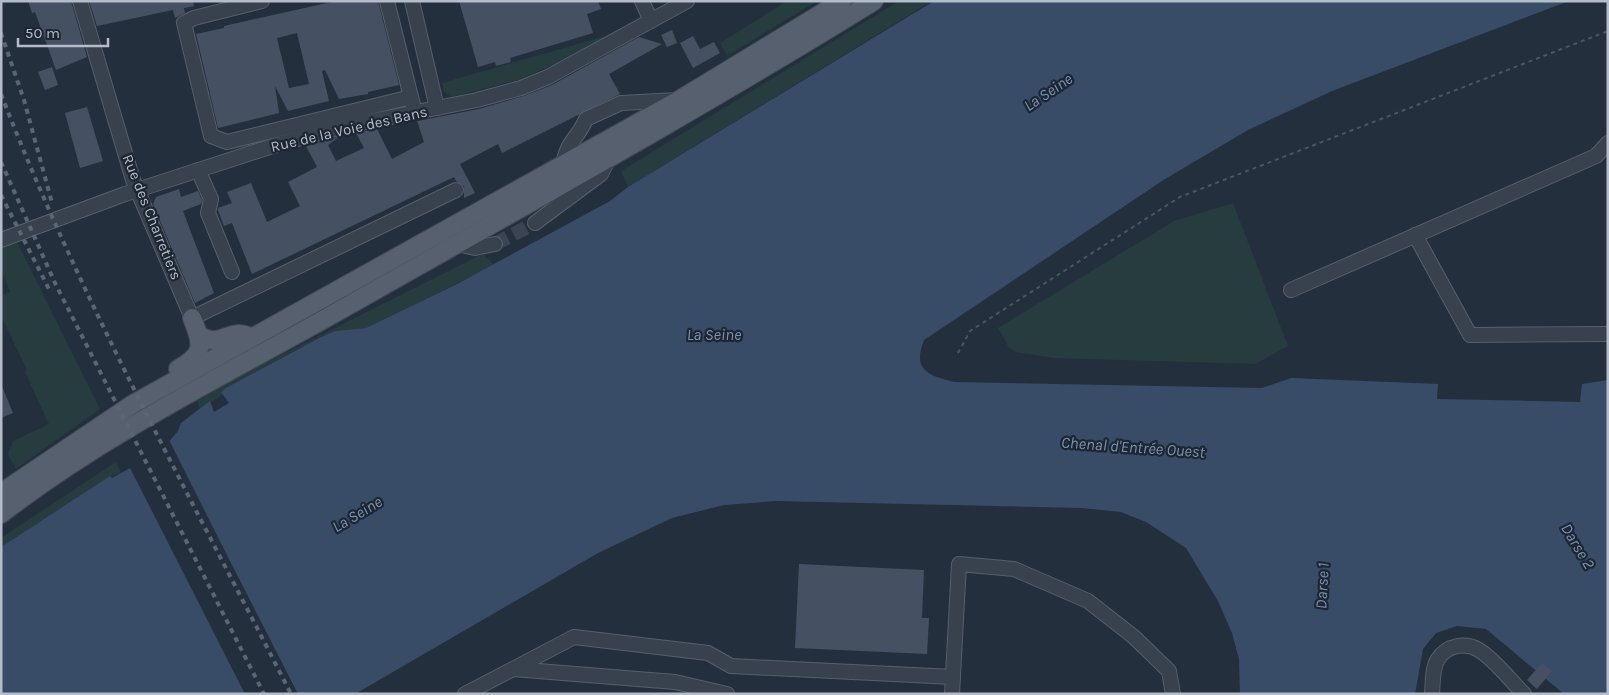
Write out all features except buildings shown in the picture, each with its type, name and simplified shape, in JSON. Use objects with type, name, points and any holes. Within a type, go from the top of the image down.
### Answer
[{"type":"main road","points":[[1,493],[133,404],[679,100],[842,1]]},
{"type":"main road","points":[[1,514],[50,478],[112,438],[608,160],[745,81],[874,1]]},
{"type":"main road","points":[[133,404],[144,388],[193,360],[199,353],[200,336],[192,318]]},
{"type":"main road","points":[[200,336],[207,340],[221,340],[239,334],[254,338]]},
{"type":"street","name":"Rue des Charretiers","points":[[80,1],[134,180],[192,318]]},
{"type":"street","points":[[262,1],[194,18],[184,24],[211,136],[227,142],[411,97]]},
{"type":"street","points":[[387,1],[416,112]]},
{"type":"street","points":[[412,1],[437,108]]},
{"type":"street","points":[[642,1],[651,21]]},
{"type":"street","name":"Rue de la Voie des Bans","points":[[1,240],[138,190],[282,143],[346,126],[477,100],[548,77],[687,1]]},
{"type":"street","points":[[563,165],[568,145],[582,128],[586,118],[621,103],[679,100]]},
{"type":"street","points":[[1291,290],[1596,156],[1608,143]]},
{"type":"street","points":[[535,222],[601,174],[608,160]]},
{"type":"street","points":[[198,170],[210,199],[208,213],[232,272]]},
{"type":"street","points":[[192,318],[456,190]]},
{"type":"street","points":[[1415,236],[1470,335],[1608,334]]},
{"type":"street","points":[[457,244],[475,248],[495,244]]},
{"type":"street","points":[[953,694],[959,564],[1014,569],[1088,601],[1134,637],[1169,671],[1173,694]]},
{"type":"street","points":[[465,694],[574,637],[708,653],[731,666],[954,677]]},
{"type":"street","points":[[1432,694],[1437,660],[1446,651],[1457,645],[1467,646],[1480,651],[1524,694]]},
{"type":"street","points":[[513,669],[675,682],[727,694]]},
{"type":"path","points":[[958,353],[970,331],[1180,197],[1608,31]]},
{"type":"green space","points":[[787,1],[817,1],[727,56],[720,43]]},
{"type":"green space","points":[[899,1],[932,1],[628,187],[621,171]]},
{"type":"green space","points":[[613,34],[583,52],[518,80],[451,97],[444,92],[442,83]]},
{"type":"green space","points":[[1233,203],[1288,346],[1255,364],[1054,358],[1016,352],[1009,348],[998,328],[1174,221]]},
{"type":"green space","points":[[16,240],[100,409],[16,469],[8,454],[13,441],[49,424],[25,372],[27,370],[1,316],[1,295],[10,292],[1,270],[1,247]]},
{"type":"green space","points":[[483,254],[494,265],[366,328],[335,331],[318,338],[276,361],[200,409],[197,401],[245,373]]},
{"type":"green space","points":[[116,462],[121,473],[110,476],[1,547],[1,538]]},
{"type":"water","name":"La Seine","points":[[934,1],[1569,1],[1332,91],[1248,130],[1165,179],[924,340],[920,358],[921,365],[930,374],[954,382],[1262,388],[1291,378],[1438,384],[1437,399],[1580,402],[1582,384],[1608,380],[1608,694],[1564,694],[1486,629],[1457,626],[1436,633],[1423,649],[1415,694],[1240,694],[1239,659],[1232,633],[1218,601],[1186,548],[1146,522],[1121,512],[1082,508],[776,501],[724,505],[672,518],[598,553],[355,694],[1,694],[1,547],[110,476],[112,478],[161,451],[178,431],[181,423],[210,401],[214,412],[229,403],[221,392],[226,388],[319,338],[335,331],[366,328],[459,283],[610,201],[628,187]]},
{"type":"pier","points":[[168,438],[298,694],[245,694],[129,466],[157,450]]},
{"type":"tunnel","points":[[495,244],[535,223]]},
{"type":"railway","points":[[1,33],[24,100],[52,203]]},
{"type":"railway","points":[[1,94],[32,171],[101,323],[291,694]]},
{"type":"railway","points":[[1,162],[55,283],[264,694]]},
{"type":"railway","points":[[1,195],[51,293]]},
{"type":"water label","name":"Chenal d'Entrée Ouest","points":[[1133,447]]},
{"type":"water label","name":"Darse 2","points":[[1578,546]]},
{"type":"water label","name":"Darse 1","points":[[1322,586]]}]
